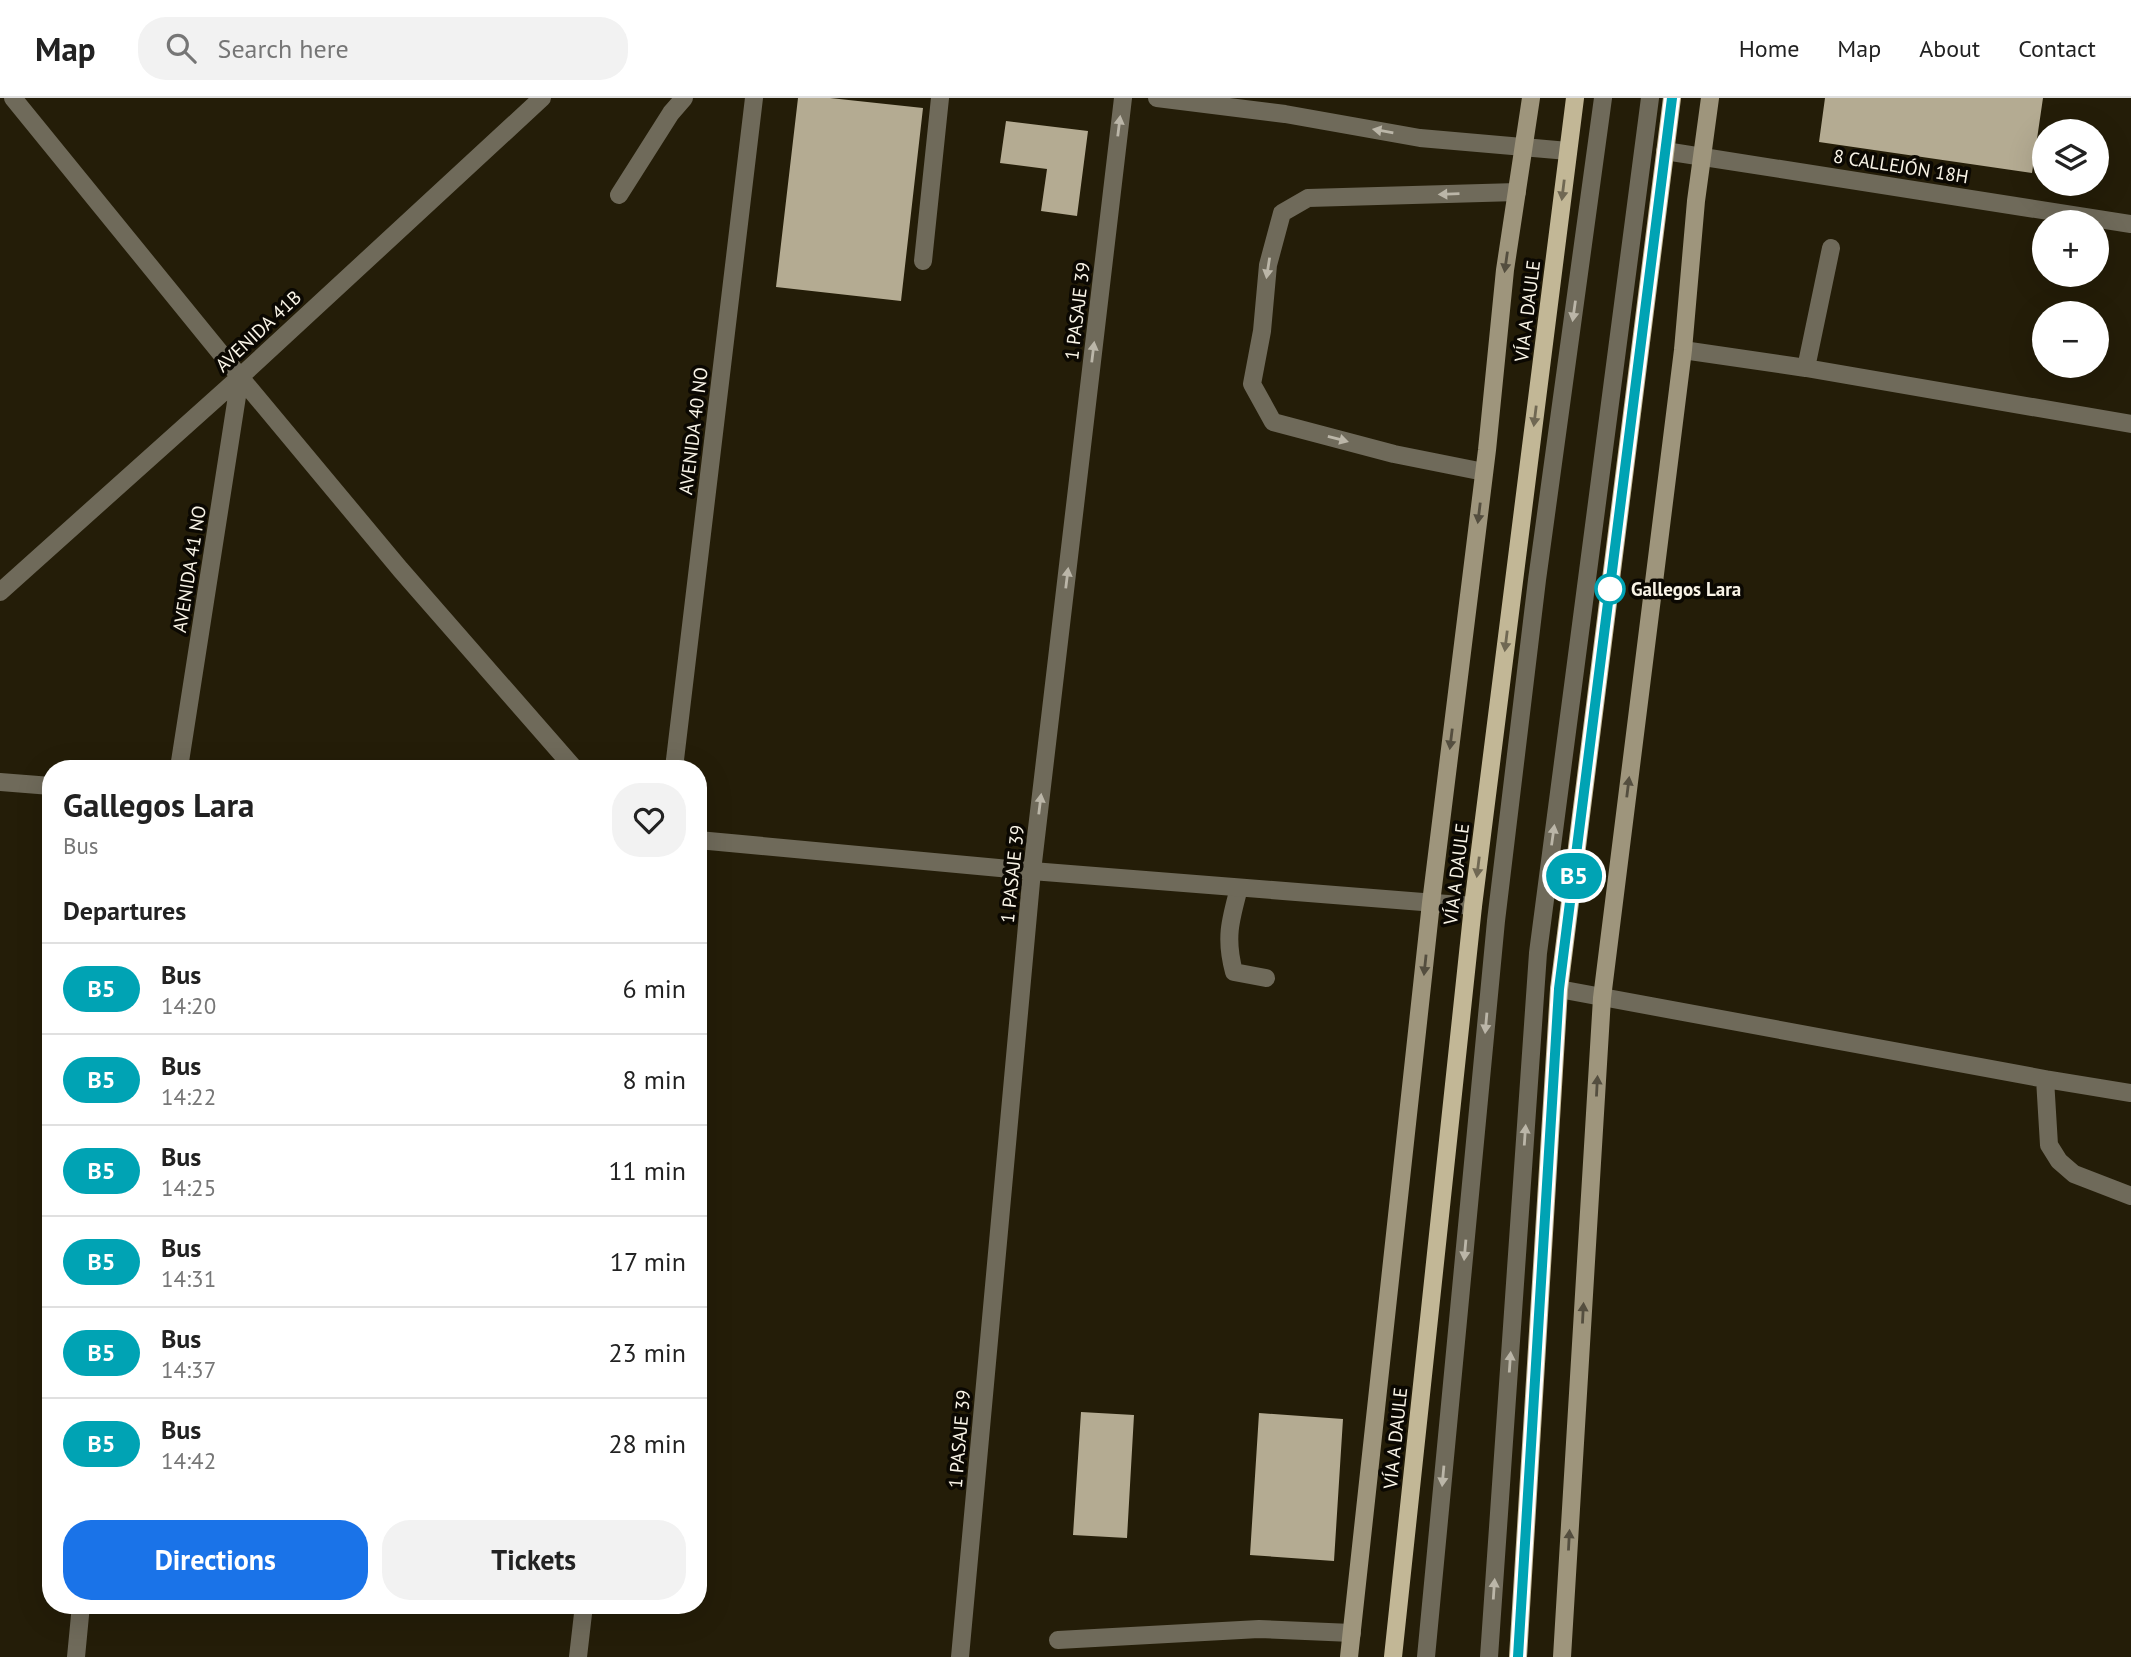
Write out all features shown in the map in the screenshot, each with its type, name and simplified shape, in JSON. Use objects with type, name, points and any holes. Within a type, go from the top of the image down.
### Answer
[{"type":"main road","name":"VÍA A DAULE","points":[[1349,1657],[1505,270],[1531,98]]},
{"type":"main road","name":"VÍA A DAULE","points":[[1393,1657],[1473,906],[1575,98]]},
{"type":"main road","points":[[1518,1657],[1559,989],[1672,98]]},
{"type":"main road","points":[[1562,1657],[1602,998],[1683,349],[1710,98]]},
{"type":"street","points":[[13,98],[400,569],[567,760]]},
{"type":"street","name":"AVENIDA 41B","points":[[0,592],[240,377],[542,98]]},
{"type":"street","points":[[619,195],[671,113],[684,98]]},
{"type":"street","name":"AVENIDA 40 NO","points":[[675,760],[754,98]]},
{"type":"street","points":[[923,261],[940,98]]},
{"type":"street","name":"1 PASAJE 39","points":[[960,1657],[1032,871],[1123,98]]},
{"type":"street","points":[[1157,98],[1285,114],[1420,138],[1568,152]]},
{"type":"street","points":[[1426,1657],[1496,921],[1537,580],[1603,98]]},
{"type":"street","points":[[1489,1657],[1538,953],[1650,98]]},
{"type":"street","name":"8 CALLEJÓN 18H","points":[[1665,152],[2131,224]]},
{"type":"street","points":[[1484,472],[1394,454],[1273,422],[1252,384],[1262,331],[1268,265],[1282,213],[1308,198],[1517,192]]},
{"type":"street","points":[[1806,368],[1831,248]]},
{"type":"street","points":[[1683,349],[2131,424]]},
{"type":"street","name":"AVENIDA 41 NO","points":[[180,760],[240,377]]},
{"type":"street","points":[[0,782],[42,785]]},
{"type":"street","points":[[707,841],[1032,871],[1473,906]]},
{"type":"street","points":[[1239,888],[1229,924],[1228,951],[1234,972],[1266,978]]},
{"type":"street","points":[[1559,989],[2131,1093]]},
{"type":"street","points":[[2045,1079],[2049,1145],[2059,1161],[2074,1174],[2131,1196]]},
{"type":"street","points":[[76,1657],[80,1614]]},
{"type":"street","points":[[578,1657],[583,1614]]},
{"type":"street","points":[[1058,1640],[1259,1629],[1352,1633]]},
{"type":"building","points":[[798,98],[830,98],[923,108],[901,301],[776,287]]},
{"type":"building","points":[[1825,98],[2043,98],[2040,119],[2032,119],[2032,173],[1819,142]]},
{"type":"building","points":[[1006,121],[1088,131],[1077,216],[1041,211],[1047,169],[1000,163]]},
{"type":"building","points":[[1081,1412],[1134,1415],[1127,1538],[1073,1535]]},
{"type":"building","points":[[1259,1413],[1343,1419],[1334,1561],[1250,1555]]},
{"type":"bus line","name":"B5","points":[[1518,1657],[1559,989],[1672,98]]},
{"type":"place","name":"Gallegos Lara","points":[[1610,589]]}]
